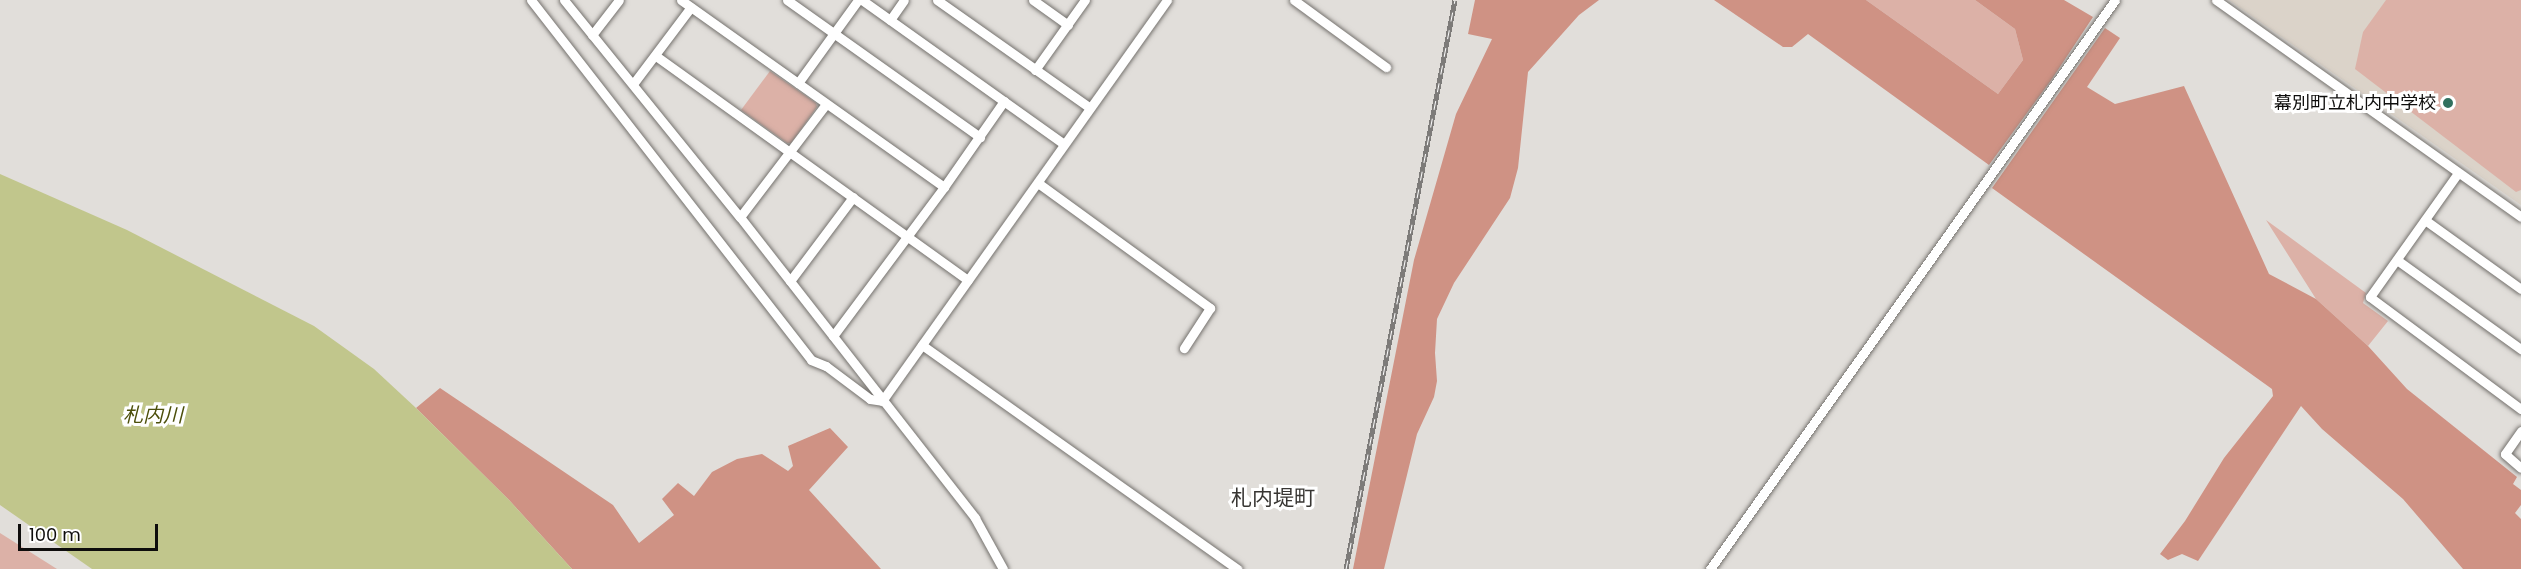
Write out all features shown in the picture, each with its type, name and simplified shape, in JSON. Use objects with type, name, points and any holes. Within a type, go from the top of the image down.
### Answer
[{"type":"street","points":[[531,0],[811,360],[826,366],[870,399],[882,401]]},
{"type":"street","points":[[564,0],[740,217],[975,518],[1003,569]]},
{"type":"street","points":[[592,35],[619,0]]},
{"type":"street","points":[[681,0],[944,187]]},
{"type":"street","points":[[787,0],[980,137]]},
{"type":"street","points":[[798,83],[860,0],[1064,144]]},
{"type":"street","points":[[890,20],[904,0]]},
{"type":"street","points":[[937,0],[1090,108]]},
{"type":"street","points":[[1033,0],[1068,25]]},
{"type":"street","points":[[1035,70],[1085,0]]},
{"type":"street","points":[[882,401],[1167,0]]},
{"type":"street","points":[[1294,0],[1386,67]]},
{"type":"street","points":[[1710,569],[2115,0]]},
{"type":"street","points":[[2216,0],[2521,217]]},
{"type":"street","points":[[633,84],[691,7]]},
{"type":"street","points":[[656,56],[968,280]]},
{"type":"street","points":[[833,336],[908,237],[1004,101]]},
{"type":"street","points":[[740,217],[791,153],[826,104]]},
{"type":"street","points":[[2458,173],[2370,297],[2521,409]]},
{"type":"street","points":[[1038,183],[1210,308],[1184,348]]},
{"type":"street","points":[[790,281],[853,197]]},
{"type":"street","points":[[2425,220],[2521,289]]},
{"type":"street","points":[[2397,260],[2521,348]]},
{"type":"street","points":[[922,345],[1237,569]]},
{"type":"street","points":[[2521,431],[2505,454],[2521,468]]},
{"type":"shaded area","points":[[1475,0],[1599,0],[1579,15],[1528,72],[1518,168],[1510,198],[1454,283],[1437,319],[1435,353],[1437,381],[1434,397],[1417,434],[1384,569],[1353,569],[1414,260],[1456,114],[1492,39],[1468,34]]},
{"type":"shaded area","points":[[1714,0],[1866,0],[1998,94],[2023,60],[2015,29],[1975,0],[2064,0],[2093,17],[2052,79],[1989,165],[1808,34],[1792,47],[1783,47]]},
{"type":"shaded area","points":[[1866,0],[1975,0],[2015,29],[2023,60],[1998,94]]},
{"type":"shaded area","name":"幕別町立札内中学校","points":[[2229,0],[2521,0],[2521,205]]},
{"type":"shaded area","name":"幕別町立札内中学校","points":[[2386,0],[2521,0],[2521,190],[2516,192],[2355,69],[2363,32]]},
{"type":"shaded area","points":[[2105,28],[2120,38],[2087,87],[2115,104],[2184,86],[2269,274],[2316,299],[2368,346],[2407,389],[2517,477],[2513,484],[2521,490],[2521,505],[2515,513],[2521,519],[2521,569],[2463,569],[2403,499],[2322,429],[2301,406],[2198,561],[2182,554],[2168,560],[2160,554],[2185,521],[2224,458],[2273,396],[2272,389],[1992,188]]},
{"type":"shaded area","points":[[770,71],[816,103],[817,107],[791,143],[787,143],[741,110]]},
{"type":"shaded area","points":[[2266,220],[2366,293],[2363,303],[2388,321],[2368,346],[2316,299]]},
{"type":"shaded area","points":[[440,388],[613,505],[639,543],[674,515],[662,499],[678,483],[694,496],[712,472],[737,459],[762,454],[788,471],[793,466],[788,446],[830,428],[848,447],[809,490],[881,569],[572,569],[509,500],[416,408]]},
{"type":"shaded area","points":[[0,533],[57,569],[0,569]]},
{"type":"water","name":"札内川","points":[[0,174],[127,230],[314,326],[374,369],[416,408],[509,500],[572,569],[92,569],[0,505]]},
{"type":"railway","points":[[1346,569],[1455,0]]},
{"type":"place","name":"幕別町立札内中学校","points":[[2448,103]]},
{"type":"district","name":"札内堤町","points":[[1273,498]]}]
